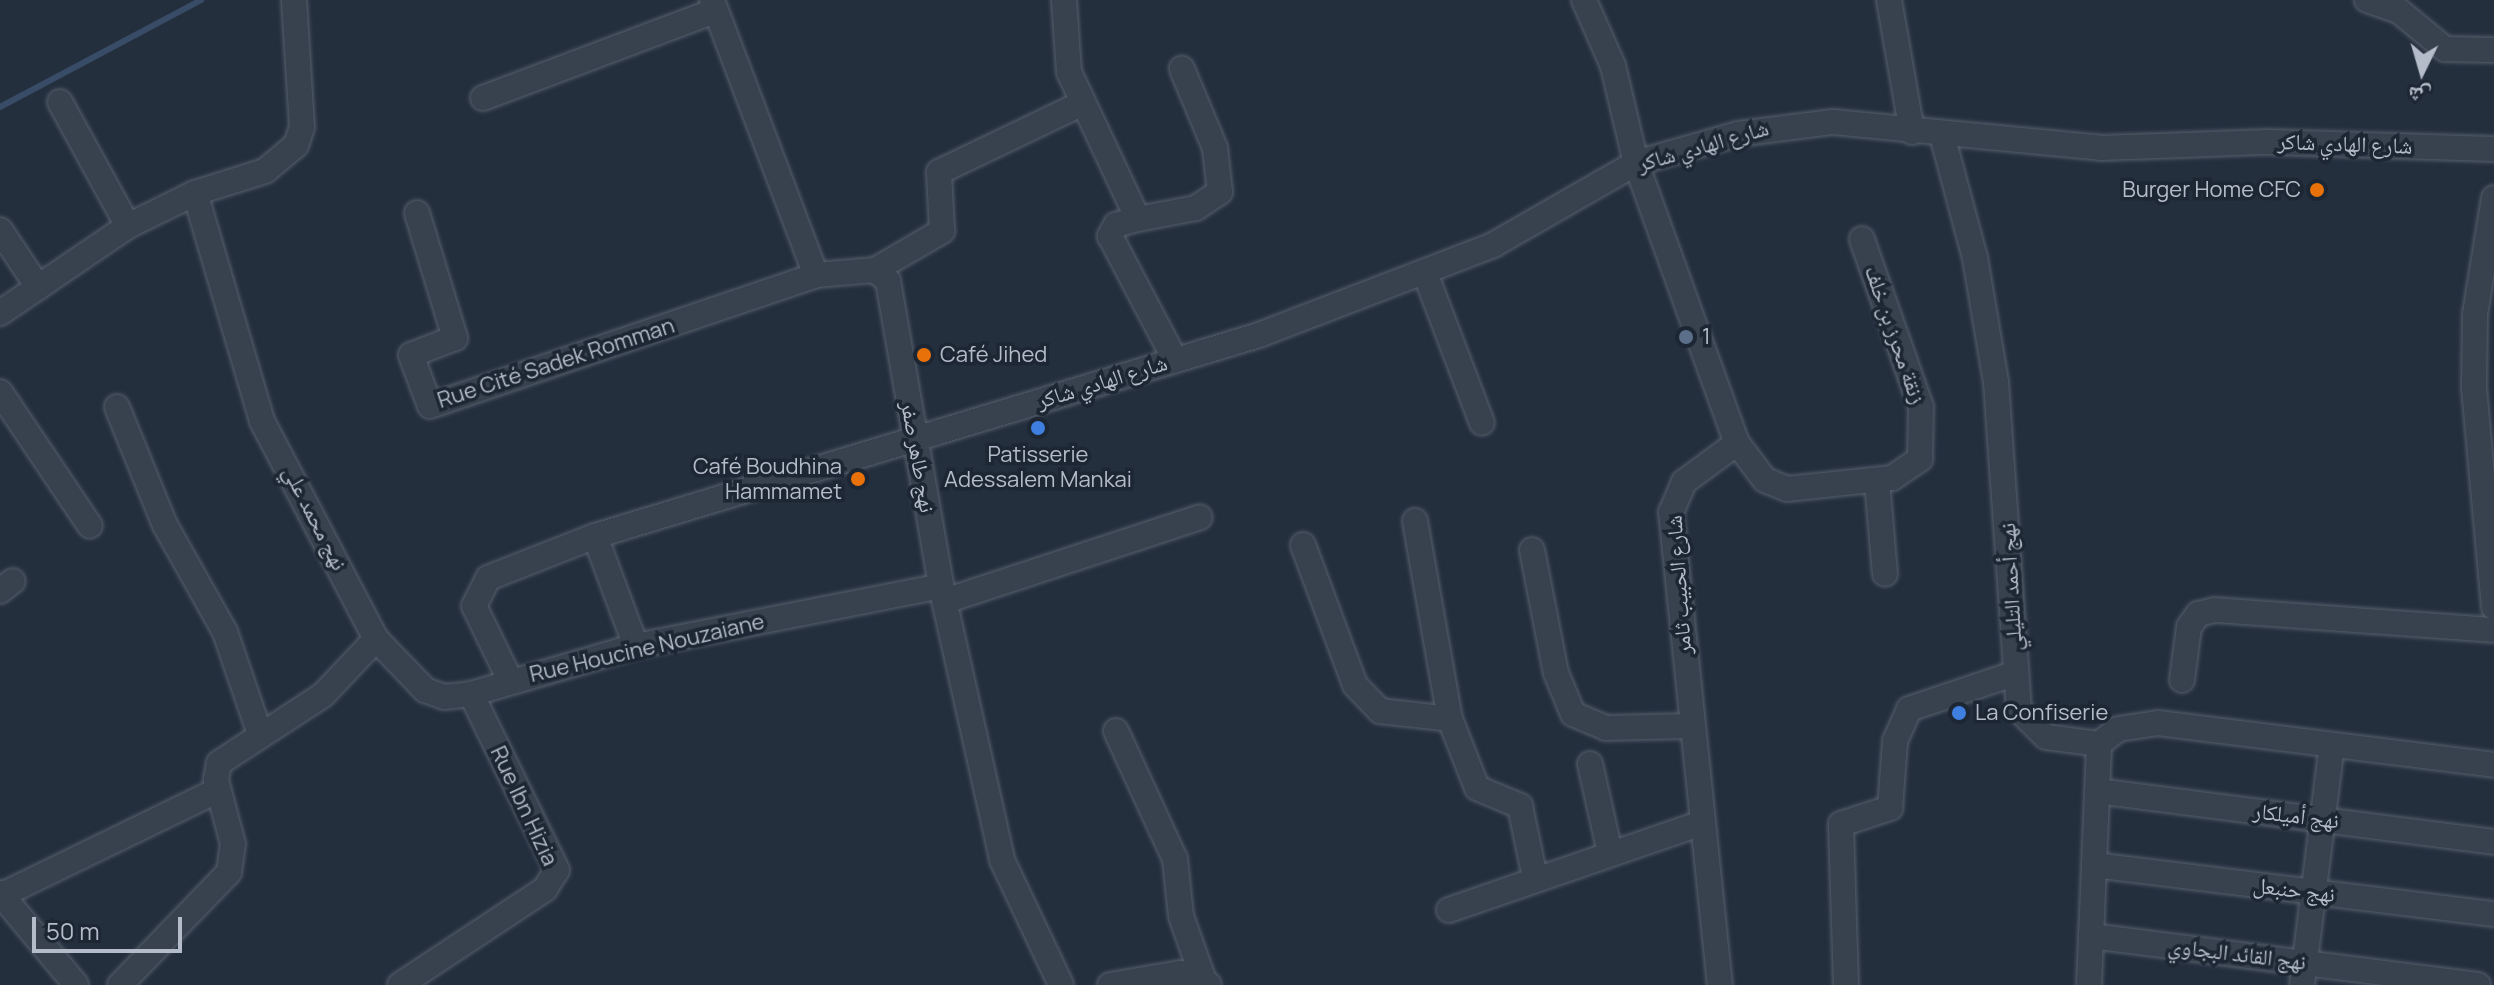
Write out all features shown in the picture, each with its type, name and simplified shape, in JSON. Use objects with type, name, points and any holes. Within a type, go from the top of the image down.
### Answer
[{"type":"street","points":[[0,313],[128,226],[195,193],[265,171],[296,145],[302,127],[294,0]]},
{"type":"street","points":[[1064,0],[1068,67],[1138,219]]},
{"type":"street","points":[[1584,0],[1613,66],[1636,163],[1737,443]]},
{"type":"street","points":[[1889,0],[1912,132]]},
{"type":"street","points":[[2367,0],[2399,11],[2428,41],[2445,49],[2494,50]]},
{"type":"street","points":[[483,98],[714,6],[816,275],[875,270],[942,231],[939,172],[1083,103]]},
{"type":"street","points":[[1175,360],[1110,236],[1116,225],[1196,208],[1220,192],[1215,148],[1182,69]]},
{"type":"street","points":[[60,102],[128,226]]},
{"type":"street","name":"شارع الهادي شاكر","points":[[510,680],[477,616],[476,590],[488,578],[595,536],[1175,360],[1425,273],[1493,245],[1636,163],[1788,122],[2101,148],[2268,142],[2494,149]]},
{"type":"street","name":"نهج أحمد التليلي","points":[[1942,135],[1975,258],[1996,382],[2019,710],[2033,731],[2099,744]]},
{"type":"street","name":"نهج محمد علي","points":[[195,193],[262,421],[376,639]]},
{"type":"street","points":[[2494,198],[2475,314],[2474,388],[2494,607]]},
{"type":"street","name":"Rue Cité Sadek Romman","points":[[417,213],[455,338],[411,355],[430,406],[816,275]]},
{"type":"street","points":[[0,230],[38,287]]},
{"type":"street","name":"زنقة محرز بن خلف","points":[[1737,443],[1765,480],[1787,489],[1877,481],[1915,466],[1925,432],[1911,368],[1862,239]]},
{"type":"street","name":"نهج طاهر صفر","points":[[875,270],[892,287],[914,439],[943,594],[1002,860],[1061,985]]},
{"type":"street","points":[[1425,273],[1482,423]]},
{"type":"street","points":[[0,392],[90,526]]},
{"type":"street","points":[[117,407],[165,525],[225,632],[260,734]]},
{"type":"street","name":"شارع الحبيب ثامر","points":[[1720,985],[1690,726],[1671,512],[1684,482],[1737,443]]},
{"type":"street","points":[[1877,481],[1885,574]]},
{"type":"street","name":"Rue Houcine Nouzaiane","points":[[376,639],[425,690],[444,697],[471,694],[510,680],[636,646],[943,594],[1200,517]]},
{"type":"street","points":[[1415,521],[1450,719],[1477,788],[1520,806],[1535,878]]},
{"type":"street","points":[[595,536],[636,646]]},
{"type":"street","points":[[1303,545],[1364,698],[1380,711],[1450,719]]},
{"type":"street","points":[[1532,550],[1556,673],[1573,714],[1606,728],[1690,726]]},
{"type":"street","points":[[2182,680],[2189,627],[2198,614],[2215,610],[2494,630]]},
{"type":"street","points":[[120,985],[229,872],[233,844],[218,790],[219,763],[323,695],[376,639]]},
{"type":"street","points":[[1846,985],[1841,824],[1890,808],[1895,741],[1909,709],[2016,673]]},
{"type":"street","name":"Rue Ibn Hizia","points":[[400,985],[545,889],[557,870],[471,694]]},
{"type":"street","points":[[2089,985],[2099,744],[2118,729],[2158,723],[2494,765]]},
{"type":"street","points":[[1116,731],[1175,859],[1181,916],[1206,981]]},
{"type":"street","points":[[2303,974],[2332,745]]},
{"type":"street","points":[[1590,764],[1610,853]]},
{"type":"street","points":[[76,985],[1,894],[218,790]]},
{"type":"street","name":"نهج أميلكار","points":[[2097,791],[2494,842]]},
{"type":"street","points":[[1449,910],[1702,823]]},
{"type":"street","name":"نهج حنبعل","points":[[2094,865],[2494,914]]},
{"type":"street","name":"نهج القائد البجاوي","points":[[2091,936],[2303,974],[2478,985]]},
{"type":"street","points":[[1110,985],[1180,973],[1206,981]]},
{"type":"waterway","points":[[0,107],[201,0]]},
{"type":"place","name":"Burger Home CFC","points":[[2317,190]]},
{"type":"place","name":"1","points":[[1686,337]]},
{"type":"place","name":"Café Jihed","points":[[924,355]]},
{"type":"place","name":"Patisserie Adessalem Mankai","points":[[1038,428]]},
{"type":"place","name":"Café Boudhina Hammamet","points":[[858,479]]},
{"type":"place","name":"La Confiserie","points":[[1959,713]]}]
